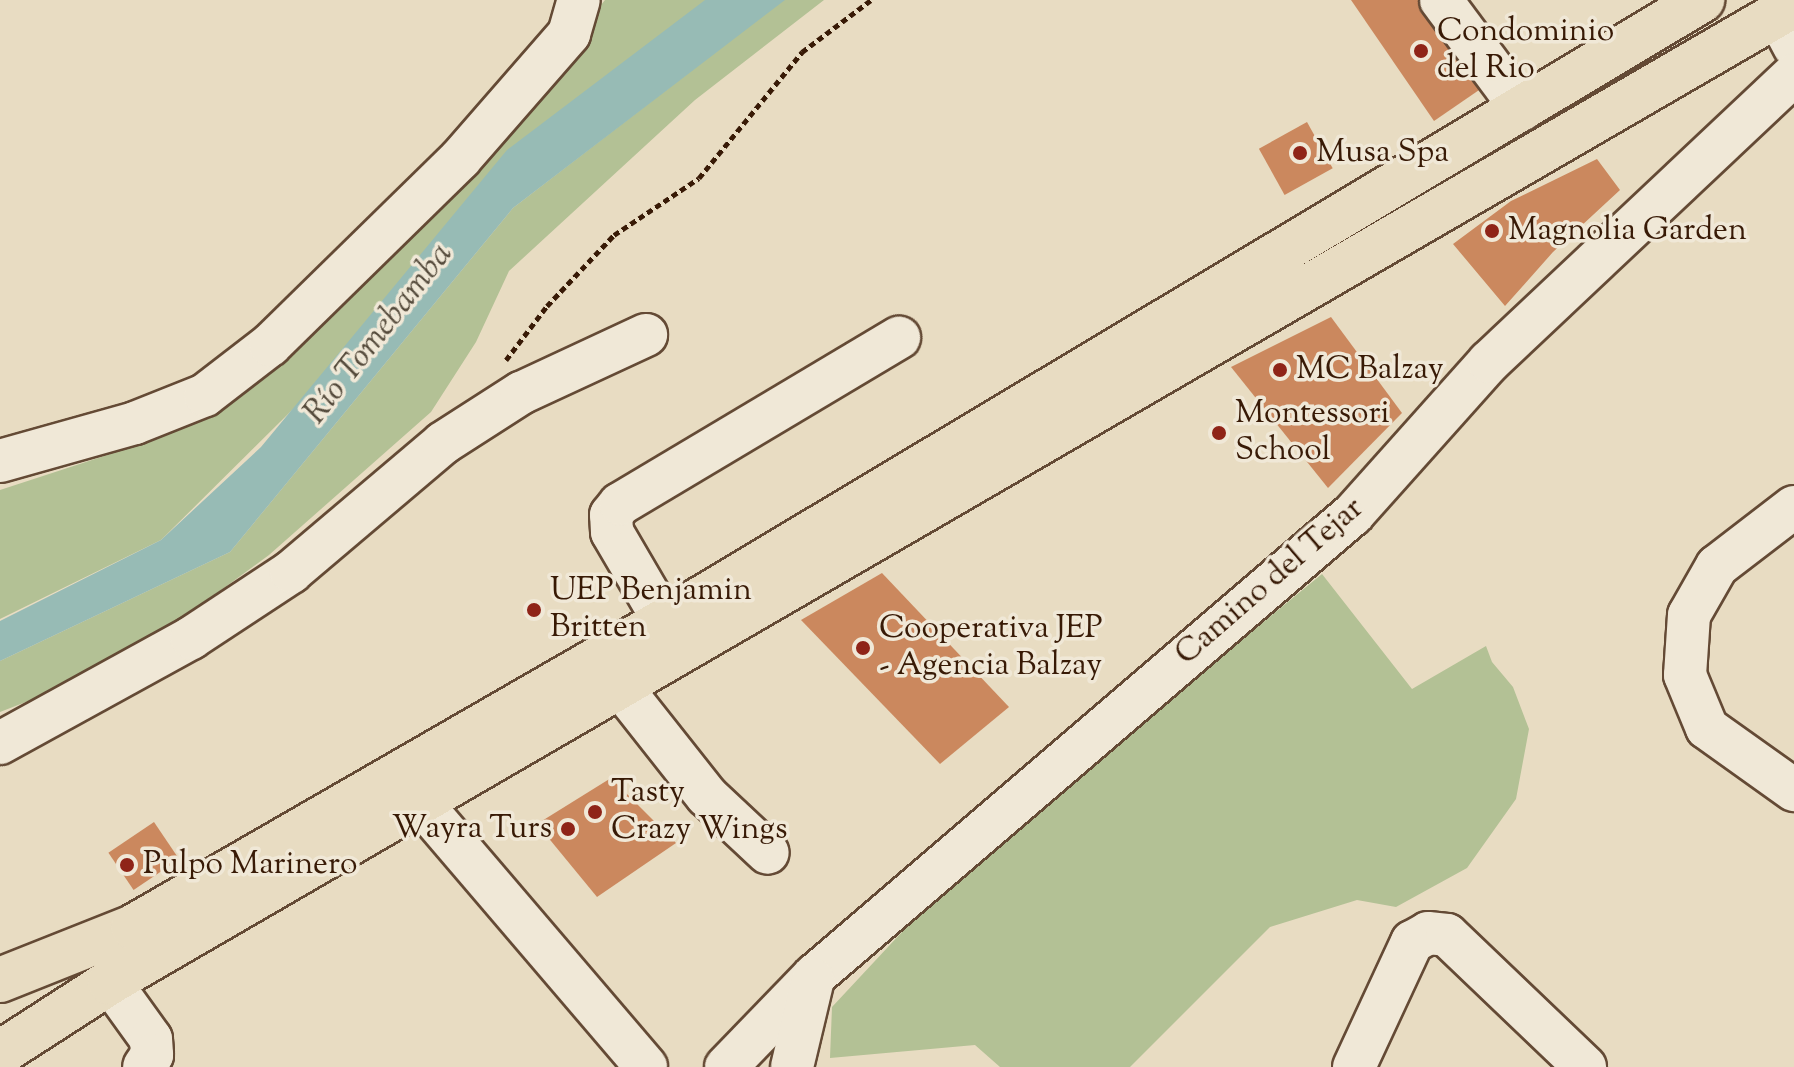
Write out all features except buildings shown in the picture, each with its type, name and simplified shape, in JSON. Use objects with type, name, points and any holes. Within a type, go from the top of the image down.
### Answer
[{"type":"main road","points":[[0,980],[133,927],[664,621],[1702,0]]},
{"type":"main road","points":[[0,1053],[110,982],[620,686],[1788,22]]},
{"type":"street","points":[[0,461],[135,423],[205,395],[270,345],[460,159],[569,34],[579,0]]},
{"type":"street","points":[[1441,0],[1522,109]]},
{"type":"street","name":"Camino del Tejar","points":[[726,1067],[814,976],[1353,514],[1489,362],[1794,75]]},
{"type":"street","points":[[0,743],[191,638],[278,580],[443,443],[521,393],[646,335]]},
{"type":"street","points":[[664,621],[612,532],[611,515],[620,504],[899,338]]},
{"type":"street","points":[[1794,507],[1717,566],[1689,615],[1685,675],[1707,728],[1794,790]]},
{"type":"street","points":[[620,686],[707,796],[768,853]]},
{"type":"street","points":[[420,802],[646,1067]]},
{"type":"street","points":[[1354,1067],[1412,942],[1428,933],[1447,935],[1585,1067]]},
{"type":"street","points":[[792,1067],[814,976]]},
{"type":"street","points":[[110,982],[151,1039],[152,1055],[144,1067]]},
{"type":"path","points":[[500,368],[547,306],[614,235],[699,178],[802,52],[871,0]]},
{"type":"green space","points":[[605,0],[706,0],[161,540],[0,619],[0,490],[141,444],[247,391],[419,229]]},
{"type":"green space","points":[[783,0],[824,0],[695,100],[509,271],[476,342],[431,412],[269,555],[116,667],[0,712],[0,661],[230,552],[513,208]]},
{"type":"green space","points":[[1322,574],[1412,689],[1486,646],[1492,662],[1513,687],[1529,729],[1516,799],[1467,868],[1396,907],[1357,900],[1270,927],[1130,1067],[1000,1067],[975,1045],[830,1058],[832,1007],[957,873]]},
{"type":"water","name":"Río Tomebamba","points":[[705,0],[785,0],[513,208],[230,552],[0,661],[0,621],[161,540],[261,447],[507,150]]},
{"type":"place","name":"Condominio del Rio","points":[[1421,51]]},
{"type":"place","name":"Musa Spa","points":[[1300,153]]},
{"type":"place","name":"Magnolia Garden","points":[[1492,231]]},
{"type":"place","name":"MC Balzay","points":[[1280,370]]},
{"type":"place","name":"Montessori School","points":[[1219,433]]},
{"type":"place","name":"UEP Benjamin Britten","points":[[534,610]]},
{"type":"place","name":"Cooperativa JEP - Agencia Balzay","points":[[863,648]]},
{"type":"place","name":"Tasty Crazy Wings","points":[[595,812]]},
{"type":"place","name":"Wayra Turs","points":[[568,829]]},
{"type":"place","name":"Pulpo Marinero","points":[[127,865]]}]
